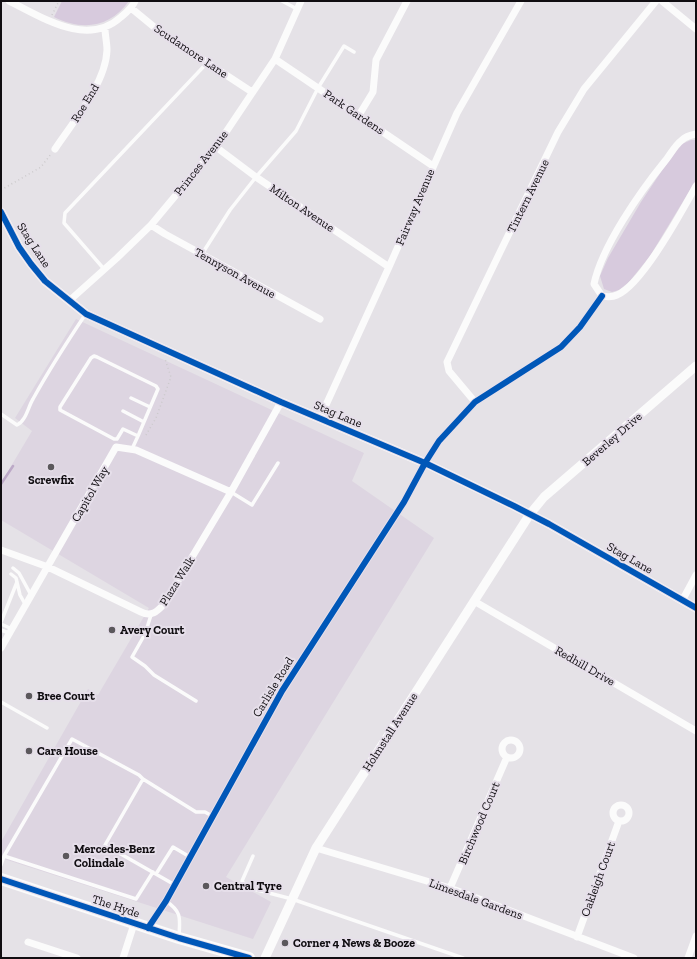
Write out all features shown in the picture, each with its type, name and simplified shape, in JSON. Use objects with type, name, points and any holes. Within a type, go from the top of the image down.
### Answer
[{"type":"main road","name":"The Hyde","points":[[1,879],[134,924],[249,958]]},
{"type":"street","points":[[8,1],[50,21],[68,28],[83,31],[105,28],[118,20],[131,8],[135,1]]},
{"type":"street","name":"Princes Avenue","points":[[69,301],[151,225],[216,147],[275,59],[301,1]]},
{"type":"street","points":[[359,115],[373,92],[376,60],[407,1]]},
{"type":"street","name":"Fairway Avenue","points":[[320,418],[457,114],[521,1]]},
{"type":"street","name":"Tintern Avenue","points":[[475,402],[449,371],[447,362],[558,132],[584,89],[656,1]]},
{"type":"street","points":[[662,1],[696,29]]},
{"type":"street","name":"Scudamore Lane","points":[[131,8],[159,31],[252,92]]},
{"type":"street","name":"Roe End","points":[[55,149],[97,85],[105,63],[107,50],[105,28]]},
{"type":"street","name":"Park Gardens","points":[[275,59],[433,166]]},
{"type":"street","points":[[696,134],[690,135],[681,140],[653,176],[619,227],[596,272],[594,284],[602,296],[617,295],[632,283],[653,257],[696,186]]},
{"type":"street","name":"Milton Avenue","points":[[216,147],[256,177],[389,267]]},
{"type":"street","name":"Stag Lane","points":[[1,212],[19,247],[45,281],[86,314],[281,402],[425,463],[530,514],[696,608]]},
{"type":"street","name":"Tennyson Avenue","points":[[151,225],[320,319]]},
{"type":"street","name":"Carlisle Road","points":[[148,928],[166,901],[282,691],[404,502],[439,441],[475,402],[561,347],[580,327],[602,296]]},
{"type":"street","name":"Beverley Drive","points":[[530,514],[544,497],[696,366]]},
{"type":"street","name":"Plaza Walk","points":[[1,550],[48,566],[141,612],[151,615],[164,604],[231,492],[281,402]]},
{"type":"street","name":"Capitol Way","points":[[1,648],[116,447],[132,449],[231,492]]},
{"type":"street","name":"Holmstall Avenue","points":[[265,958],[316,848],[530,514]]},
{"type":"street","points":[[682,601],[696,575]]},
{"type":"street","name":"Redhill Drive","points":[[474,601],[696,731]]},
{"type":"street","name":"Birchwood Court","points":[[450,888],[507,757]]},
{"type":"street","name":"Oakleigh Court","points":[[577,937],[619,821]]},
{"type":"street","name":"Limesdale Gardens","points":[[316,848],[450,888],[634,958]]},
{"type":"street","points":[[123,958],[134,924]]},
{"type":"street","points":[[688,958],[696,936]]},
{"type":"street","points":[[28,942],[77,958]]},
{"type":"lane","points":[[282,1],[297,9]]},
{"type":"lane","points":[[201,254],[230,210],[256,177],[296,131],[318,88],[344,46],[354,52]]},
{"type":"lane","points":[[104,269],[64,223],[65,213],[208,63]]},
{"type":"lane","points":[[2,414],[17,425],[22,422],[44,378],[86,314]]},
{"type":"lane","points":[[132,449],[138,436],[158,389],[154,384],[98,356],[94,356],[91,358],[60,407],[61,411],[114,439],[117,438],[123,429],[138,436]]},
{"type":"lane","points":[[131,398],[150,407]]},
{"type":"lane","points":[[123,411],[144,422]]},
{"type":"lane","points":[[231,492],[252,505],[278,462]]},
{"type":"lane","points":[[13,568],[19,573],[31,595]]},
{"type":"lane","points":[[11,574],[16,578],[20,595],[26,605]]},
{"type":"lane","points":[[10,631],[1,623],[17,582]]},
{"type":"lane","points":[[151,615],[145,634],[132,657],[145,666],[154,675],[196,701]]},
{"type":"lane","points":[[1,630],[10,631]]},
{"type":"lane","points":[[1,702],[47,728]]},
{"type":"lane","points":[[1,865],[4,856],[72,739],[139,775],[196,812],[205,812],[212,816]]},
{"type":"lane","points":[[143,779],[105,845],[175,884]]},
{"type":"lane","points":[[4,856],[136,899],[173,847],[190,856]]},
{"type":"lane","points":[[253,856],[242,881],[246,887],[292,899],[463,958]]},
{"type":"lane","points":[[166,901],[179,912],[179,938]]},
{"type":"path","points":[[50,21],[60,1]]},
{"type":"path","points":[[1,190],[41,167],[55,149]]},
{"type":"shaded area","points":[[62,1],[129,1],[113,17],[104,22],[85,25],[75,24],[54,17]]},
{"type":"shaded area","points":[[691,140],[696,140],[696,180],[650,256],[629,282],[619,290],[612,292],[604,289],[600,276],[608,258],[641,202],[663,169],[682,144]]},
{"type":"shaded area","points":[[76,319],[364,453],[352,481],[434,538],[226,877],[271,902],[253,939],[1,858],[1,842],[88,689],[98,695],[149,608],[1,520],[1,483],[32,431],[15,418]]},
{"type":"waterway","points":[[1,484],[13,466]]},
{"type":"cycle path","points":[[1,212],[19,247],[45,281],[86,314],[281,402],[425,463],[549,524],[696,608]]},
{"type":"cycle path","points":[[148,928],[166,901],[282,691],[404,502],[439,441],[475,402],[561,347],[580,327],[602,296]]},
{"type":"cycle path","points":[[1,879],[179,938],[249,958]]},
{"type":"place","name":"Screwfix","points":[[51,467]]},
{"type":"place","name":"Avery Court","points":[[112,630]]},
{"type":"place","name":"Bree Court","points":[[29,696]]},
{"type":"place","name":"Cara House","points":[[29,751]]},
{"type":"place","name":"Mercedes-Benz Colindale","points":[[66,856]]},
{"type":"place","name":"Central Tyre","points":[[206,886]]},
{"type":"place","name":"Corner 4 News & Booze","points":[[285,943]]}]
